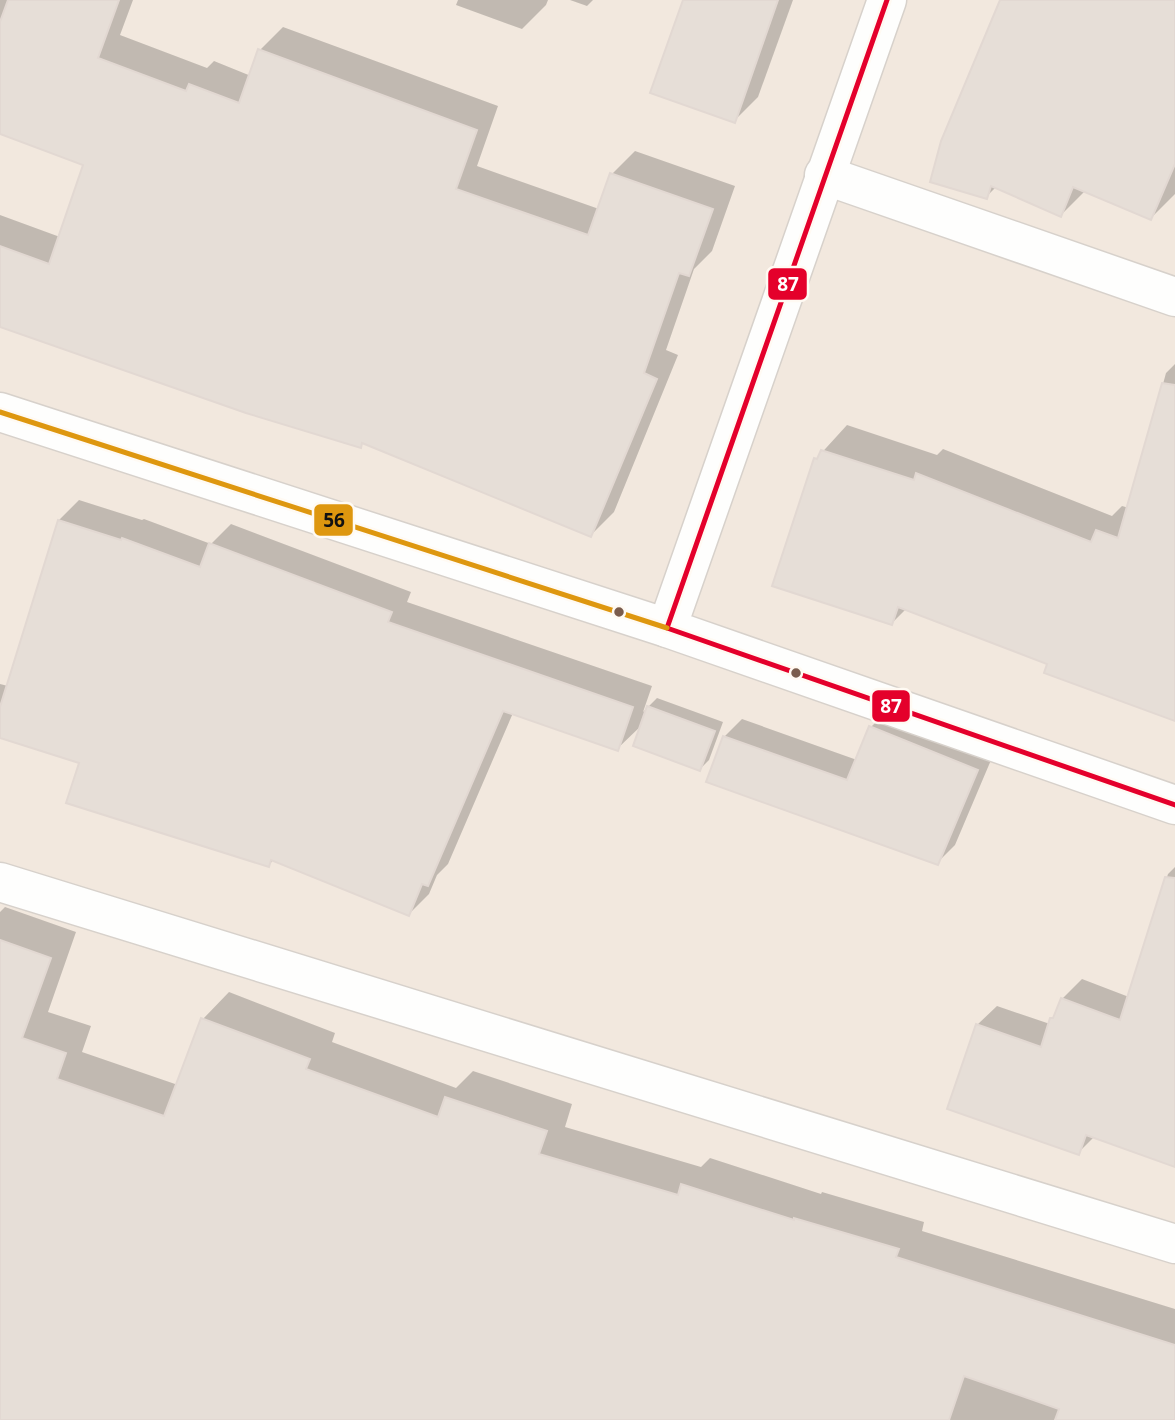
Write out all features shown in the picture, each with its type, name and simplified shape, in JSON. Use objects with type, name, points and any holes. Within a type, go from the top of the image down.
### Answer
[{"type":"street","points":[[667,628],[887,0]]},
{"type":"street","points":[[824,175],[1175,297]]},
{"type":"street","points":[[0,412],[667,628],[1175,805]]},
{"type":"street","points":[[0,882],[1175,1244]]},
{"type":"shaded area","points":[[0,0],[1175,0],[1175,1420],[0,1420]]},
{"type":"building","points":[[8,0],[119,0],[98,58],[186,91],[189,84],[239,103],[258,49],[477,130],[456,189],[588,235],[610,173],[713,209],[689,276],[679,273],[644,373],[657,379],[591,537],[362,443],[361,448],[246,413],[0,327],[0,246],[49,264],[83,165],[0,134],[0,22]]},
{"type":"building","points":[[683,0],[778,0],[735,123],[650,93]]},
{"type":"building","points":[[1000,0],[1175,0],[1175,164],[1151,220],[1073,187],[1061,217],[991,186],[987,199],[930,182],[941,141]]},
{"type":"building","points":[[1162,383],[1175,385],[1175,721],[1044,673],[1047,664],[898,607],[892,625],[772,586],[814,458],[817,459],[821,450],[914,480],[916,473],[1091,542],[1096,530],[1118,538]]},
{"type":"building","points":[[58,520],[121,540],[122,538],[200,567],[209,543],[392,612],[388,622],[633,707],[618,751],[503,711],[428,886],[422,884],[409,916],[271,860],[269,867],[66,803],[79,763],[0,738],[0,707]]},
{"type":"building","points":[[647,706],[715,731],[700,771],[633,746]]},
{"type":"building","points":[[869,726],[978,770],[938,865],[706,782],[723,736],[847,780]]},
{"type":"building","points":[[1165,877],[1175,878],[1175,1167],[1086,1135],[1079,1155],[947,1109],[976,1024],[1041,1047],[1050,1018],[1053,1018],[1061,998],[1120,1020]]},
{"type":"building","points":[[0,940],[51,958],[22,1038],[66,1053],[57,1079],[164,1116],[201,1018],[310,1059],[306,1069],[438,1117],[445,1097],[547,1131],[539,1154],[678,1195],[681,1184],[794,1220],[899,1249],[896,1257],[1175,1345],[1175,1420],[1055,1420],[1059,1409],[964,1376],[949,1420],[0,1420]]},
{"type":"transit line","name":"87","points":[[887,0],[667,628],[1175,805]]},
{"type":"transit line","name":"56","points":[[0,412],[667,628]]}]
